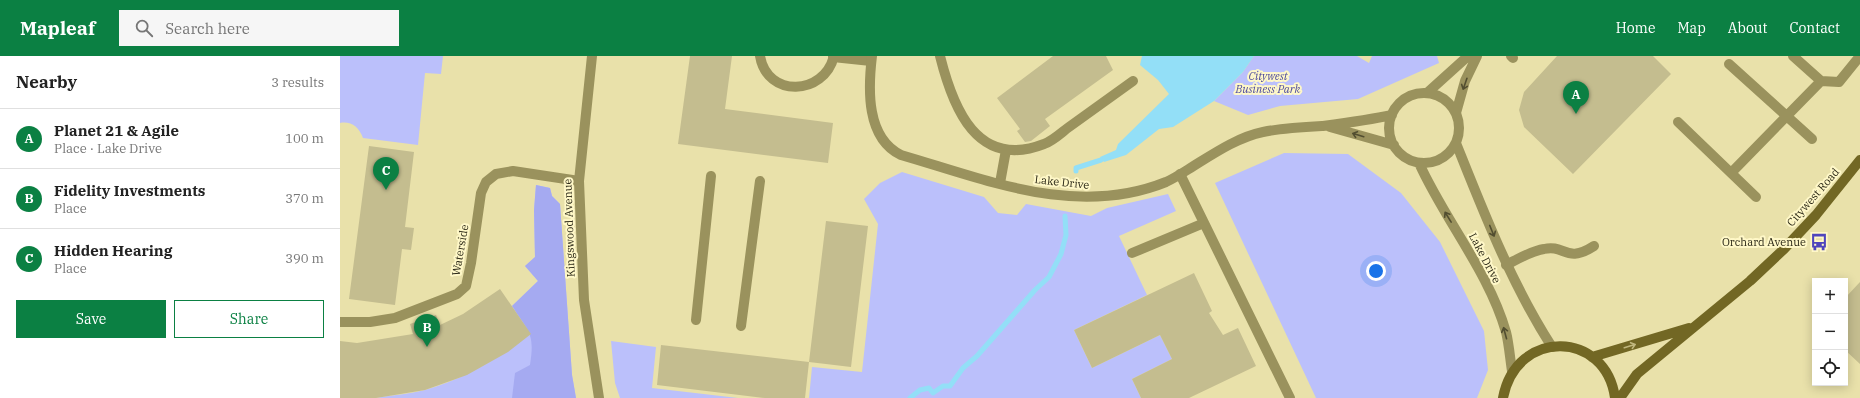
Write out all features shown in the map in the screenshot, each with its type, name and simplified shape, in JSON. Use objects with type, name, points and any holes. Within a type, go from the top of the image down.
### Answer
[{"type":"main road","name":"Citywest Road","points":[[1620,398],[1637,374],[1692,326],[1750,281],[1784,249],[1816,215],[1860,160]]},
{"type":"main road","name":"Citywest Road","points":[[1592,357],[1692,326]]},
{"type":"main road","points":[[1503,398],[1506,384],[1512,371],[1520,362],[1530,355],[1552,346],[1573,348],[1592,357],[1605,370],[1613,386],[1615,398]]},
{"type":"street","name":"Kingswood Avenue","points":[[592,56],[579,180],[584,300],[599,398]]},
{"type":"street","points":[[760,56],[763,68],[769,76],[777,82],[787,86],[797,87],[816,82],[830,67],[833,57],[872,59]]},
{"type":"street","points":[[940,56],[961,117],[975,134],[992,145],[1006,150],[1027,149],[1046,144],[1133,81]]},
{"type":"street","points":[[1427,93],[1468,56]]},
{"type":"street","points":[[1456,113],[1444,99],[1427,93],[1416,94],[1406,98],[1397,106],[1392,116],[1390,130],[1394,145],[1400,153],[1409,160],[1419,163],[1430,163],[1441,159],[1450,153],[1456,144],[1459,134],[1456,113],[1465,81],[1477,56]]},
{"type":"street","points":[[1793,56],[1821,81],[1839,82],[1860,56]]},
{"type":"street","name":"Lake Drive","points":[[872,59],[870,103],[876,129],[884,144],[901,155],[1000,183],[1055,196],[1092,198],[1135,192],[1167,182],[1237,142],[1261,132],[1322,126],[1392,116]]},
{"type":"street","points":[[1729,64],[1812,139]]},
{"type":"street","points":[[1732,172],[1821,81]]},
{"type":"street","points":[[1678,122],[1732,172],[1756,197]]},
{"type":"street","name":"Lake Drive","points":[[1322,126],[1394,145]]},
{"type":"street","name":"Lake Drive","points":[[1456,144],[1506,264],[1534,318],[1552,346]]},
{"type":"street","points":[[1000,183],[1006,150]]},
{"type":"street","name":"Lake Drive","points":[[1419,163],[1430,187],[1487,287],[1506,332],[1512,371]]},
{"type":"street","name":"Waterside","points":[[340,322],[370,322],[395,318],[457,294],[466,286],[471,263],[481,193],[486,182],[496,174],[513,171],[579,180]]},
{"type":"street","points":[[1180,174],[1290,398]]},
{"type":"street","points":[[696,320],[711,176]]},
{"type":"street","points":[[741,326],[760,181]]},
{"type":"street","points":[[1132,253],[1204,223]]},
{"type":"street","points":[[1506,264],[1544,249],[1552,248],[1573,254],[1579,254],[1594,246]]},
{"type":"shaded area","points":[[340,56],[1860,56],[1860,398],[340,398]]},
{"type":"shaded area","points":[[1142,56],[1254,56],[1243,72],[1214,101],[1173,127],[1159,129],[1126,155],[1104,162],[1100,157],[1116,150],[1118,144],[1169,94],[1158,80],[1140,65]]},
{"type":"shaded area","points":[[536,185],[550,188],[552,196],[560,204],[572,375],[576,398],[512,398],[515,373],[530,365],[532,346],[531,339],[529,333],[512,306],[538,281],[525,266],[535,257],[534,210]]},
{"type":"green space","points":[[340,56],[443,56],[441,74],[425,73],[418,145],[363,138],[357,128],[351,124],[340,123]]},
{"type":"green space","name":"Citywest Business Park","points":[[1254,56],[1357,56],[1369,63],[1372,56],[1437,56],[1439,63],[1358,99],[1280,106],[1248,115],[1214,101],[1243,72]]},
{"type":"green space","points":[[1284,153],[1348,154],[1401,193],[1440,242],[1484,331],[1488,370],[1477,398],[1316,398],[1215,183]]},
{"type":"green space","points":[[902,172],[984,197],[998,213],[1017,215],[1026,204],[1091,216],[1107,208],[1168,194],[1176,211],[1119,236],[1147,295],[1074,330],[1092,368],[1160,335],[1172,359],[1132,379],[1141,398],[809,398],[812,367],[862,372],[878,224],[864,199],[880,183]]},
{"type":"green space","points":[[536,185],[550,188],[552,196],[560,204],[572,375],[576,398],[376,398],[425,390],[453,380],[493,360],[530,334],[512,306],[538,281],[525,266],[535,257],[534,210]]},
{"type":"green space","points":[[611,341],[656,347],[652,388],[738,398],[620,398],[615,383]]},
{"type":"building","points":[[690,56],[732,56],[725,109],[833,123],[828,163],[678,144]]},
{"type":"building","points":[[1053,56],[1106,56],[1113,70],[1045,119],[1050,126],[1031,141],[1025,142],[1017,131],[1020,129],[997,98]]},
{"type":"building","points":[[1557,56],[1653,56],[1671,74],[1573,174],[1524,127],[1519,110],[1524,92]]},
{"type":"building","points":[[369,146],[414,152],[405,227],[414,228],[411,250],[402,249],[395,305],[349,299]]},
{"type":"building","points":[[826,221],[868,226],[851,367],[809,362]]},
{"type":"building","points":[[1194,273],[1212,311],[1209,313],[1223,335],[1238,328],[1256,366],[1189,398],[1141,398],[1132,379],[1172,359],[1160,335],[1092,368],[1074,330]]},
{"type":"building","points":[[1860,282],[1860,364],[1848,353],[1848,295]]},
{"type":"building","points":[[500,289],[531,334],[508,352],[467,375],[425,390],[376,398],[340,398],[340,341],[357,343],[413,334],[410,324],[436,315],[440,325],[463,314]]},
{"type":"building","points":[[661,345],[809,362],[805,398],[765,398],[657,385]]},
{"type":"waterway","points":[[1076,171],[1076,168],[1101,160]]},
{"type":"waterway","points":[[910,398],[920,390],[929,388],[933,393],[943,386],[950,386],[963,368],[977,356],[1035,290],[1049,277],[1061,254],[1066,235],[1065,216]]},
{"type":"place","name":"Planet 21 & Agile","points":[[1576,114]]},
{"type":"place","name":"Hidden Hearing","points":[[386,190]]},
{"type":"place","name":"Orchard Avenue","points":[[1819,242]]},
{"type":"place","name":"Fidelity Investments","points":[[427,347]]}]
